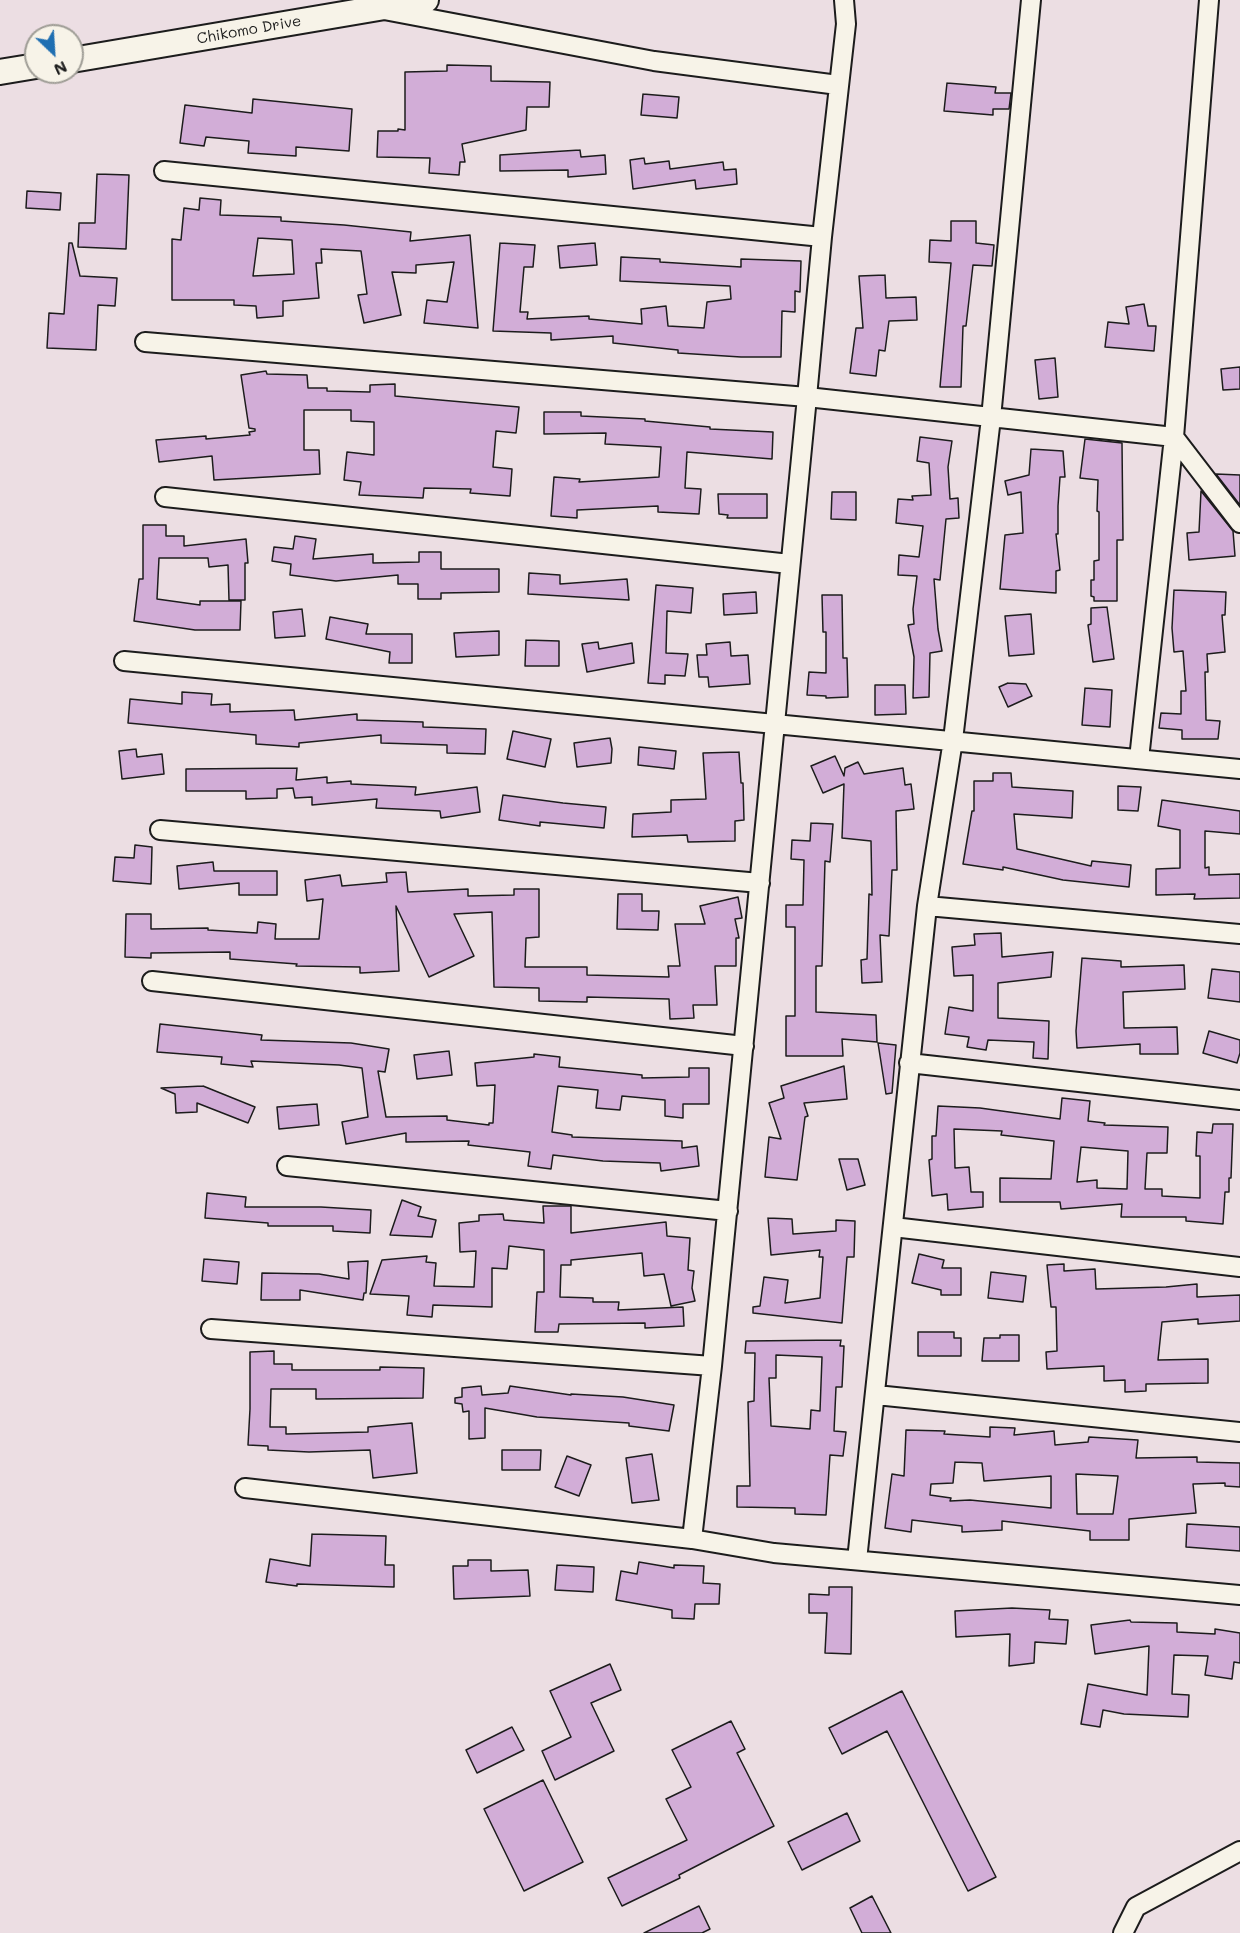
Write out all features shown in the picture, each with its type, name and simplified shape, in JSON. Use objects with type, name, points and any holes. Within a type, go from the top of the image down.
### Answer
[{"type":"street","name":"Chikomo Drive","points":[[84,58],[341,7],[376,9],[426,0]]},
{"type":"street","points":[[692,1539],[728,1211],[822,237],[846,24],[844,0]]},
{"type":"street","points":[[857,1560],[927,906],[953,740],[991,418],[1031,0]]},
{"type":"street","points":[[1139,759],[1174,437],[1209,0]]},
{"type":"street","points":[[376,9],[654,61],[838,85]]},
{"type":"street","points":[[0,72],[24,68]]},
{"type":"street","points":[[164,171],[822,237]]},
{"type":"street","points":[[145,342],[807,397],[1174,437],[1240,523]]},
{"type":"street","points":[[165,497],[790,564]]},
{"type":"street","points":[[124,661],[1240,769]]},
{"type":"street","points":[[160,830],[760,883]]},
{"type":"street","points":[[927,906],[1240,934]]},
{"type":"street","points":[[152,981],[744,1046]]},
{"type":"street","points":[[909,1064],[1240,1100]]},
{"type":"street","points":[[288,1166],[728,1211]]},
{"type":"street","points":[[893,1227],[1240,1267]]},
{"type":"street","points":[[211,1329],[712,1366]]},
{"type":"street","points":[[876,1395],[1240,1432]]},
{"type":"street","points":[[245,1488],[692,1539],[774,1553],[1240,1595]]},
{"type":"street","points":[[1123,1933],[1136,1907],[1240,1851]]},
{"type":"building","points":[[447,65],[491,66],[491,81],[550,82],[549,107],[527,107],[526,130],[462,144],[465,162],[460,162],[459,175],[429,173],[430,158],[377,157],[378,131],[405,130],[405,72],[447,71]]},
{"type":"building","points":[[947,83],[996,87],[995,93],[1011,93],[1009,109],[993,109],[993,115],[944,111]]},
{"type":"building","points":[[643,94],[679,97],[677,118],[641,115]]},
{"type":"building","points":[[253,99],[352,109],[349,151],[296,147],[296,156],[248,153],[249,141],[206,137],[204,146],[180,143],[185,105],[252,113]]},
{"type":"building","points":[[580,150],[581,157],[605,155],[606,174],[568,177],[568,170],[500,171],[500,155]]},
{"type":"building","points":[[644,158],[645,164],[669,161],[670,169],[723,162],[724,170],[736,169],[737,184],[696,189],[695,180],[633,189],[630,160]]},
{"type":"building","points":[[97,174],[129,175],[126,249],[78,247],[79,223],[95,223]]},
{"type":"building","points":[[27,191],[61,193],[60,210],[26,208]]},
{"type":"building","points":[[200,198],[221,200],[220,215],[281,217],[281,221],[411,232],[410,241],[470,235],[478,328],[424,323],[427,300],[447,302],[454,262],[416,265],[416,273],[392,272],[401,315],[364,323],[358,295],[367,294],[361,251],[321,249],[322,263],[316,263],[319,298],[283,301],[283,316],[257,318],[256,306],[234,305],[234,300],[172,300],[172,239],[181,240],[184,208],[199,210]],"holes":[[[258,238],[292,240],[294,274],[253,276]]]},
{"type":"building","points":[[951,221],[976,221],[976,243],[994,245],[992,266],[973,265],[966,326],[963,326],[961,387],[940,387],[951,263],[929,262],[930,240],[951,241]]},
{"type":"building","points":[[69,243],[72,243],[80,276],[117,278],[115,306],[98,305],[96,350],[47,348],[49,313],[64,314]]},
{"type":"building","points":[[500,243],[535,245],[533,267],[524,267],[520,312],[528,312],[527,319],[589,316],[589,319],[642,324],[641,309],[666,306],[668,326],[704,328],[707,302],[731,299],[730,286],[620,281],[621,257],[741,267],[741,259],[801,261],[800,292],[795,291],[795,312],[782,311],[781,357],[678,353],[678,350],[613,343],[613,336],[551,340],[551,333],[493,331]]},
{"type":"building","points":[[595,243],[597,265],[560,268],[558,246]]},
{"type":"building","points":[[885,275],[886,298],[916,297],[917,320],[889,321],[885,351],[879,350],[876,376],[850,373],[856,328],[863,328],[859,276]]},
{"type":"building","points":[[1144,304],[1148,326],[1156,326],[1154,351],[1105,347],[1108,322],[1129,324],[1126,307]]},
{"type":"building","points":[[1055,358],[1058,397],[1039,399],[1035,360]]},
{"type":"building","points":[[1240,367],[1240,389],[1223,390],[1221,369]]},
{"type":"building","points":[[266,371],[267,374],[307,375],[308,388],[327,388],[327,391],[370,392],[370,385],[395,384],[395,396],[519,407],[516,433],[496,431],[493,467],[512,469],[510,496],[470,493],[471,489],[424,488],[423,498],[359,495],[361,482],[344,480],[347,452],[374,455],[374,422],[351,421],[351,410],[304,410],[304,450],[319,450],[320,474],[214,480],[212,456],[159,462],[156,440],[250,435],[249,432],[255,431],[249,428],[241,375]]},
{"type":"building","points":[[544,412],[581,412],[581,416],[645,419],[645,421],[710,427],[710,429],[773,432],[772,459],[687,452],[685,488],[701,489],[699,514],[658,512],[658,506],[577,510],[577,518],[551,516],[554,477],[580,479],[579,482],[659,477],[661,447],[605,444],[606,433],[544,434]]},
{"type":"building","points":[[920,437],[952,441],[948,467],[950,499],[958,498],[959,518],[946,519],[940,580],[934,579],[942,651],[930,653],[929,697],[913,698],[914,657],[908,625],[914,624],[913,609],[917,576],[898,575],[899,555],[919,557],[923,526],[896,523],[898,499],[913,500],[912,496],[931,495],[929,463],[917,461]]},
{"type":"building","points":[[1085,439],[1122,443],[1123,540],[1117,540],[1117,601],[1094,601],[1094,597],[1091,596],[1094,561],[1099,560],[1098,480],[1080,478]]},
{"type":"building","points":[[1031,449],[1063,451],[1065,477],[1060,477],[1058,534],[1056,534],[1060,570],[1056,571],[1056,593],[1000,589],[1005,535],[1023,533],[1021,492],[1008,495],[1005,481],[1029,475]]},
{"type":"building","points":[[1216,474],[1240,475],[1240,505]]},
{"type":"building","points":[[1201,491],[1233,531],[1235,556],[1189,560],[1187,533],[1199,532]]},
{"type":"building","points":[[832,492],[856,492],[856,520],[831,519]]},
{"type":"building","points":[[718,494],[767,494],[767,518],[727,518],[728,515],[719,514]]},
{"type":"building","points":[[143,525],[166,525],[166,536],[184,536],[184,546],[246,539],[248,563],[245,563],[245,600],[229,600],[228,565],[209,567],[208,558],[159,558],[157,599],[200,605],[200,601],[241,601],[240,630],[195,630],[134,621],[139,579],[143,579]]},
{"type":"building","points":[[295,536],[316,539],[313,559],[373,554],[373,563],[419,562],[419,552],[441,552],[441,569],[499,569],[499,592],[441,593],[441,599],[418,599],[418,584],[398,584],[398,575],[336,581],[290,575],[291,564],[272,561],[274,547],[293,549]]},
{"type":"building","points":[[529,573],[560,575],[560,584],[627,579],[629,600],[528,594]]},
{"type":"building","points":[[656,585],[693,588],[691,613],[667,611],[666,653],[688,654],[685,676],[665,675],[665,684],[648,683]]},
{"type":"building","points":[[1174,590],[1226,592],[1225,615],[1222,615],[1225,652],[1207,654],[1208,672],[1205,672],[1206,720],[1220,721],[1218,739],[1182,739],[1182,730],[1159,728],[1161,713],[1181,714],[1181,691],[1186,691],[1183,651],[1174,652],[1172,628]]},
{"type":"building","points":[[756,592],[757,613],[724,615],[723,594]]},
{"type":"building","points":[[822,595],[842,595],[843,658],[847,658],[848,697],[826,698],[826,696],[807,695],[809,672],[826,673],[826,632],[823,632]]},
{"type":"building","points":[[1107,607],[1114,659],[1093,662],[1088,625],[1091,624],[1091,608]]},
{"type":"building","points":[[302,609],[305,636],[275,638],[273,612]]},
{"type":"building","points":[[1031,614],[1034,654],[1009,656],[1005,616]]},
{"type":"building","points":[[330,617],[368,624],[366,634],[412,634],[412,663],[389,663],[390,652],[326,639]]},
{"type":"building","points":[[499,631],[499,655],[456,657],[454,633]]},
{"type":"building","points":[[526,640],[559,641],[559,666],[525,666]]},
{"type":"building","points":[[598,642],[599,649],[632,643],[634,663],[587,672],[582,644]]},
{"type":"building","points":[[730,642],[731,656],[748,655],[750,684],[709,687],[708,677],[699,677],[697,655],[707,655],[706,644]]},
{"type":"building","points":[[1008,683],[1026,684],[1032,696],[1008,707],[999,687]]},
{"type":"building","points":[[875,685],[905,685],[906,714],[875,715]]},
{"type":"building","points":[[1085,688],[1112,690],[1110,727],[1082,725]]},
{"type":"building","points":[[182,692],[212,694],[211,705],[230,704],[230,712],[294,710],[295,720],[357,714],[357,720],[423,722],[423,727],[486,729],[485,754],[447,753],[447,745],[381,743],[381,735],[299,743],[299,747],[256,744],[256,735],[128,723],[130,699],[182,704]]},
{"type":"building","points":[[513,731],[551,739],[545,767],[507,759]]},
{"type":"building","points":[[610,738],[611,763],[577,767],[574,743]]},
{"type":"building","points":[[639,747],[676,751],[674,769],[638,765]]},
{"type":"building","points":[[136,749],[137,757],[162,754],[164,774],[122,779],[119,751]]},
{"type":"building","points":[[739,752],[744,820],[735,821],[735,841],[688,842],[687,835],[632,837],[633,814],[671,812],[671,800],[706,799],[703,753]]},
{"type":"building","points":[[835,756],[844,776],[845,768],[858,762],[864,774],[903,768],[905,785],[911,784],[914,809],[896,811],[897,870],[892,870],[889,936],[880,935],[882,982],[862,983],[861,960],[867,959],[869,894],[872,895],[871,841],[842,838],[844,784],[823,793],[811,766]]},
{"type":"building","points":[[297,768],[296,780],[327,777],[327,783],[351,781],[351,784],[416,787],[415,795],[477,787],[480,812],[441,818],[440,811],[376,808],[377,799],[312,805],[312,797],[295,798],[293,788],[277,789],[277,798],[246,799],[246,791],[186,791],[186,769]]},
{"type":"building","points":[[993,773],[1011,773],[1012,787],[1073,791],[1072,818],[1014,814],[1017,849],[1091,866],[1092,861],[1131,865],[1129,887],[1063,880],[1003,867],[1003,870],[963,864],[972,811],[974,811],[974,781],[993,781]]},
{"type":"building","points":[[1118,786],[1141,787],[1138,811],[1118,810]]},
{"type":"building","points":[[503,795],[606,807],[604,828],[540,822],[540,826],[499,820]]},
{"type":"building","points":[[1162,800],[1240,811],[1240,834],[1205,831],[1205,868],[1209,867],[1209,875],[1240,874],[1240,898],[1194,899],[1195,894],[1156,895],[1156,869],[1180,868],[1180,830],[1158,826]]},
{"type":"building","points":[[811,823],[833,824],[830,862],[825,861],[822,966],[816,966],[816,1012],[876,1015],[877,1042],[842,1039],[843,1056],[786,1056],[786,1016],[795,1016],[795,927],[786,927],[786,905],[803,905],[804,860],[791,859],[792,840],[810,841]]},
{"type":"building","points":[[135,845],[152,847],[151,884],[113,881],[115,857],[134,858]]},
{"type":"building","points":[[213,862],[214,871],[277,871],[277,895],[239,895],[239,883],[179,889],[177,866]]},
{"type":"building","points":[[406,872],[408,892],[468,889],[468,896],[514,895],[514,889],[539,889],[539,937],[526,938],[525,967],[587,967],[587,975],[669,977],[668,966],[680,966],[675,924],[705,924],[700,906],[738,897],[742,918],[735,919],[739,938],[736,938],[736,966],[715,966],[717,1005],[693,1005],[694,1018],[670,1019],[669,999],[587,997],[587,1002],[539,1001],[539,988],[494,987],[492,912],[454,914],[474,956],[429,977],[396,906],[399,971],[360,973],[360,967],[296,966],[297,964],[230,959],[230,952],[151,953],[151,958],[125,957],[126,914],[151,914],[151,929],[208,928],[208,930],[257,933],[258,922],[276,924],[275,939],[319,939],[323,899],[307,901],[305,880],[340,875],[342,886],[387,882],[386,873]]},
{"type":"building","points":[[618,894],[642,894],[642,911],[659,911],[658,930],[617,929]]},
{"type":"building","points":[[1001,933],[1002,957],[1053,952],[1051,977],[998,983],[998,1018],[1049,1021],[1048,1059],[1033,1058],[1034,1042],[988,1040],[986,1050],[967,1047],[969,1037],[945,1034],[949,1007],[973,1011],[973,975],[954,976],[952,947],[975,945],[974,934]]},
{"type":"building","points":[[1082,958],[1121,961],[1121,967],[1184,965],[1185,989],[1123,992],[1124,1028],[1177,1027],[1178,1054],[1140,1054],[1140,1044],[1077,1048],[1076,1031]]},
{"type":"building","points":[[1212,969],[1240,972],[1240,1002],[1208,998]]},
{"type":"building","points":[[160,1024],[262,1035],[261,1040],[351,1043],[389,1049],[385,1072],[378,1071],[386,1117],[447,1116],[447,1120],[489,1125],[493,1123],[495,1085],[477,1086],[475,1063],[534,1057],[534,1054],[560,1057],[559,1067],[642,1075],[642,1078],[689,1077],[689,1068],[709,1068],[709,1104],[683,1104],[683,1118],[665,1116],[665,1100],[622,1096],[620,1110],[596,1108],[598,1090],[558,1086],[552,1132],[572,1135],[572,1137],[682,1141],[682,1148],[697,1146],[699,1166],[661,1171],[660,1163],[603,1161],[553,1155],[551,1169],[528,1166],[530,1152],[468,1145],[469,1141],[406,1142],[406,1133],[346,1144],[342,1122],[368,1117],[362,1068],[251,1061],[253,1067],[221,1064],[222,1057],[157,1052]]},
{"type":"building","points":[[1209,1031],[1240,1040],[1237,1063],[1203,1053]]},
{"type":"building","points":[[878,1043],[896,1045],[892,1093],[886,1094]]},
{"type":"building","points":[[449,1051],[452,1075],[417,1079],[414,1055]]},
{"type":"building","points":[[844,1066],[847,1099],[804,1103],[808,1116],[805,1117],[797,1180],[765,1177],[769,1137],[781,1139],[769,1103],[784,1098],[781,1086]]},
{"type":"building","points":[[203,1086],[255,1107],[248,1123],[197,1103],[197,1112],[176,1113],[175,1094],[161,1088]]},
{"type":"building","points":[[1062,1098],[1090,1101],[1088,1121],[1105,1123],[1104,1125],[1168,1127],[1167,1153],[1147,1153],[1145,1189],[1162,1189],[1162,1196],[1200,1198],[1200,1156],[1196,1156],[1197,1132],[1212,1133],[1213,1124],[1233,1124],[1231,1178],[1229,1178],[1229,1192],[1225,1192],[1223,1224],[1186,1221],[1186,1217],[1121,1217],[1122,1204],[1061,1209],[1060,1202],[1000,1202],[1000,1178],[1051,1179],[1054,1141],[1001,1135],[1002,1131],[954,1129],[955,1168],[969,1167],[971,1192],[983,1192],[983,1207],[948,1210],[947,1194],[932,1196],[929,1160],[932,1159],[932,1136],[936,1136],[938,1106],[980,1108],[1060,1119]],"holes":[[[1081,1147],[1128,1151],[1127,1189],[1097,1188],[1097,1180],[1077,1182]]]},
{"type":"building","points":[[317,1104],[319,1125],[279,1129],[277,1107]]},
{"type":"building","points":[[839,1159],[858,1159],[865,1185],[847,1190]]},
{"type":"building","points":[[207,1193],[246,1197],[245,1207],[321,1207],[371,1210],[370,1233],[333,1231],[333,1226],[268,1226],[268,1223],[205,1218]]},
{"type":"building","points":[[402,1200],[421,1207],[418,1216],[436,1220],[432,1237],[390,1235]]},
{"type":"building","points":[[543,1206],[571,1206],[571,1233],[666,1222],[667,1236],[690,1238],[688,1270],[694,1271],[692,1288],[695,1301],[671,1306],[664,1274],[644,1276],[642,1253],[571,1260],[571,1265],[561,1265],[560,1297],[593,1298],[593,1302],[619,1302],[618,1310],[683,1307],[684,1326],[645,1328],[645,1323],[559,1324],[558,1332],[535,1332],[537,1292],[544,1292],[544,1250],[509,1246],[507,1269],[492,1268],[492,1307],[433,1305],[432,1317],[407,1315],[409,1296],[370,1294],[382,1260],[427,1256],[426,1262],[436,1263],[434,1286],[474,1287],[476,1251],[460,1252],[459,1223],[479,1221],[479,1215],[503,1214],[504,1220],[544,1223]]},
{"type":"building","points":[[768,1218],[792,1219],[793,1234],[836,1231],[836,1220],[855,1221],[854,1257],[847,1257],[842,1323],[753,1313],[753,1307],[760,1306],[764,1277],[788,1280],[785,1303],[820,1298],[823,1257],[819,1257],[820,1250],[771,1255]]},
{"type":"building","points":[[919,1254],[944,1260],[942,1268],[961,1268],[961,1295],[941,1295],[941,1290],[912,1283]]},
{"type":"building","points":[[204,1259],[239,1262],[237,1284],[202,1281]]},
{"type":"building","points":[[368,1261],[366,1293],[364,1293],[363,1300],[300,1290],[300,1300],[261,1300],[262,1273],[319,1274],[349,1279],[348,1262]]},
{"type":"building","points":[[1064,1264],[1064,1271],[1095,1269],[1096,1289],[1197,1284],[1197,1297],[1240,1295],[1240,1321],[1198,1324],[1198,1319],[1162,1322],[1158,1360],[1208,1359],[1208,1383],[1146,1384],[1146,1391],[1125,1392],[1125,1380],[1104,1381],[1104,1366],[1047,1369],[1046,1352],[1057,1351],[1056,1307],[1051,1307],[1047,1265]]},
{"type":"building","points":[[991,1272],[1026,1276],[1023,1302],[988,1298]]},
{"type":"building","points":[[918,1332],[954,1332],[954,1338],[961,1338],[961,1356],[918,1356]]},
{"type":"building","points":[[1000,1335],[1019,1335],[1019,1361],[982,1361],[984,1338],[1000,1338]]},
{"type":"building","points":[[841,1340],[840,1346],[844,1346],[842,1387],[836,1387],[834,1431],[846,1432],[843,1456],[830,1455],[826,1515],[795,1514],[795,1508],[737,1507],[737,1486],[750,1486],[748,1402],[754,1401],[755,1353],[745,1353],[746,1341]],"holes":[[[776,1355],[822,1357],[820,1411],[811,1410],[810,1429],[771,1426],[769,1378],[776,1378]]]},
{"type":"building","points":[[274,1351],[274,1364],[292,1364],[292,1370],[424,1368],[423,1398],[316,1399],[316,1389],[271,1389],[270,1427],[286,1427],[286,1434],[368,1432],[368,1427],[412,1423],[417,1473],[373,1478],[370,1450],[309,1452],[268,1450],[268,1446],[248,1445],[250,1352]]},
{"type":"building","points":[[481,1386],[482,1395],[508,1393],[510,1386],[571,1395],[623,1397],[674,1405],[669,1431],[629,1426],[629,1423],[537,1417],[485,1408],[485,1438],[469,1439],[469,1411],[463,1412],[462,1404],[455,1403],[455,1398],[462,1397],[462,1388]]},
{"type":"building","points":[[990,1427],[1015,1428],[1014,1435],[1054,1431],[1055,1445],[1088,1442],[1089,1437],[1138,1440],[1136,1458],[1197,1457],[1197,1462],[1240,1463],[1240,1487],[1225,1486],[1225,1483],[1193,1484],[1196,1513],[1129,1519],[1129,1540],[1090,1540],[1090,1531],[1002,1521],[1002,1530],[962,1532],[962,1526],[912,1520],[911,1532],[885,1528],[892,1474],[904,1476],[906,1430],[945,1431],[944,1434],[990,1437]],"holes":[[[955,1462],[982,1463],[984,1481],[1051,1476],[1051,1508],[970,1500],[950,1501],[951,1498],[930,1495],[931,1484],[953,1483]],[[1076,1474],[1118,1476],[1113,1514],[1077,1514]]]},
{"type":"building","points":[[502,1450],[541,1450],[540,1470],[502,1470]]},
{"type":"building","points":[[652,1454],[659,1500],[632,1503],[626,1458]]},
{"type":"building","points":[[567,1456],[591,1465],[579,1496],[555,1487]]},
{"type":"building","points":[[1187,1524],[1240,1527],[1240,1551],[1186,1547]]},
{"type":"building","points":[[312,1534],[386,1536],[385,1565],[394,1565],[394,1587],[297,1584],[297,1586],[266,1582],[270,1559],[310,1566]]},
{"type":"building","points":[[468,1560],[491,1560],[491,1571],[528,1570],[530,1596],[454,1599],[453,1566],[468,1566]]},
{"type":"building","points":[[639,1562],[674,1568],[674,1565],[704,1566],[703,1583],[720,1584],[719,1604],[695,1604],[694,1619],[672,1618],[672,1610],[616,1600],[621,1571],[637,1574]]},
{"type":"building","points":[[557,1565],[594,1567],[593,1592],[555,1590]]},
{"type":"building","points":[[829,1587],[852,1587],[851,1654],[825,1653],[827,1613],[809,1613],[809,1594],[829,1595]]},
{"type":"building","points":[[1012,1608],[1050,1610],[1049,1619],[1068,1620],[1066,1644],[1035,1642],[1034,1663],[1009,1666],[1010,1634],[956,1637],[955,1611]]},
{"type":"building","points":[[1130,1620],[1131,1622],[1177,1623],[1177,1632],[1215,1634],[1215,1629],[1240,1633],[1240,1663],[1234,1662],[1232,1679],[1205,1675],[1208,1656],[1174,1655],[1172,1694],[1189,1695],[1188,1717],[1124,1714],[1103,1710],[1100,1727],[1081,1724],[1088,1684],[1147,1695],[1149,1646],[1095,1654],[1091,1625]]},
{"type":"building","points":[[610,1664],[621,1690],[591,1703],[614,1751],[555,1780],[542,1751],[571,1737],[550,1691]]},
{"type":"building","points":[[902,1691],[996,1877],[968,1891],[887,1731],[842,1754],[829,1728]]},
{"type":"building","points":[[731,1721],[745,1749],[737,1753],[774,1826],[679,1875],[680,1878],[622,1906],[608,1878],[687,1840],[666,1799],[691,1787],[672,1750]]},
{"type":"building","points":[[512,1727],[524,1750],[477,1773],[466,1750]]},
{"type":"building","points":[[543,1780],[583,1862],[524,1891],[484,1809]]},
{"type":"building","points":[[847,1813],[860,1841],[802,1870],[788,1842]]},
{"type":"building","points":[[872,1896],[891,1933],[862,1933],[850,1908]]},
{"type":"building","points":[[699,1906],[710,1929],[702,1933],[644,1933]]}]
